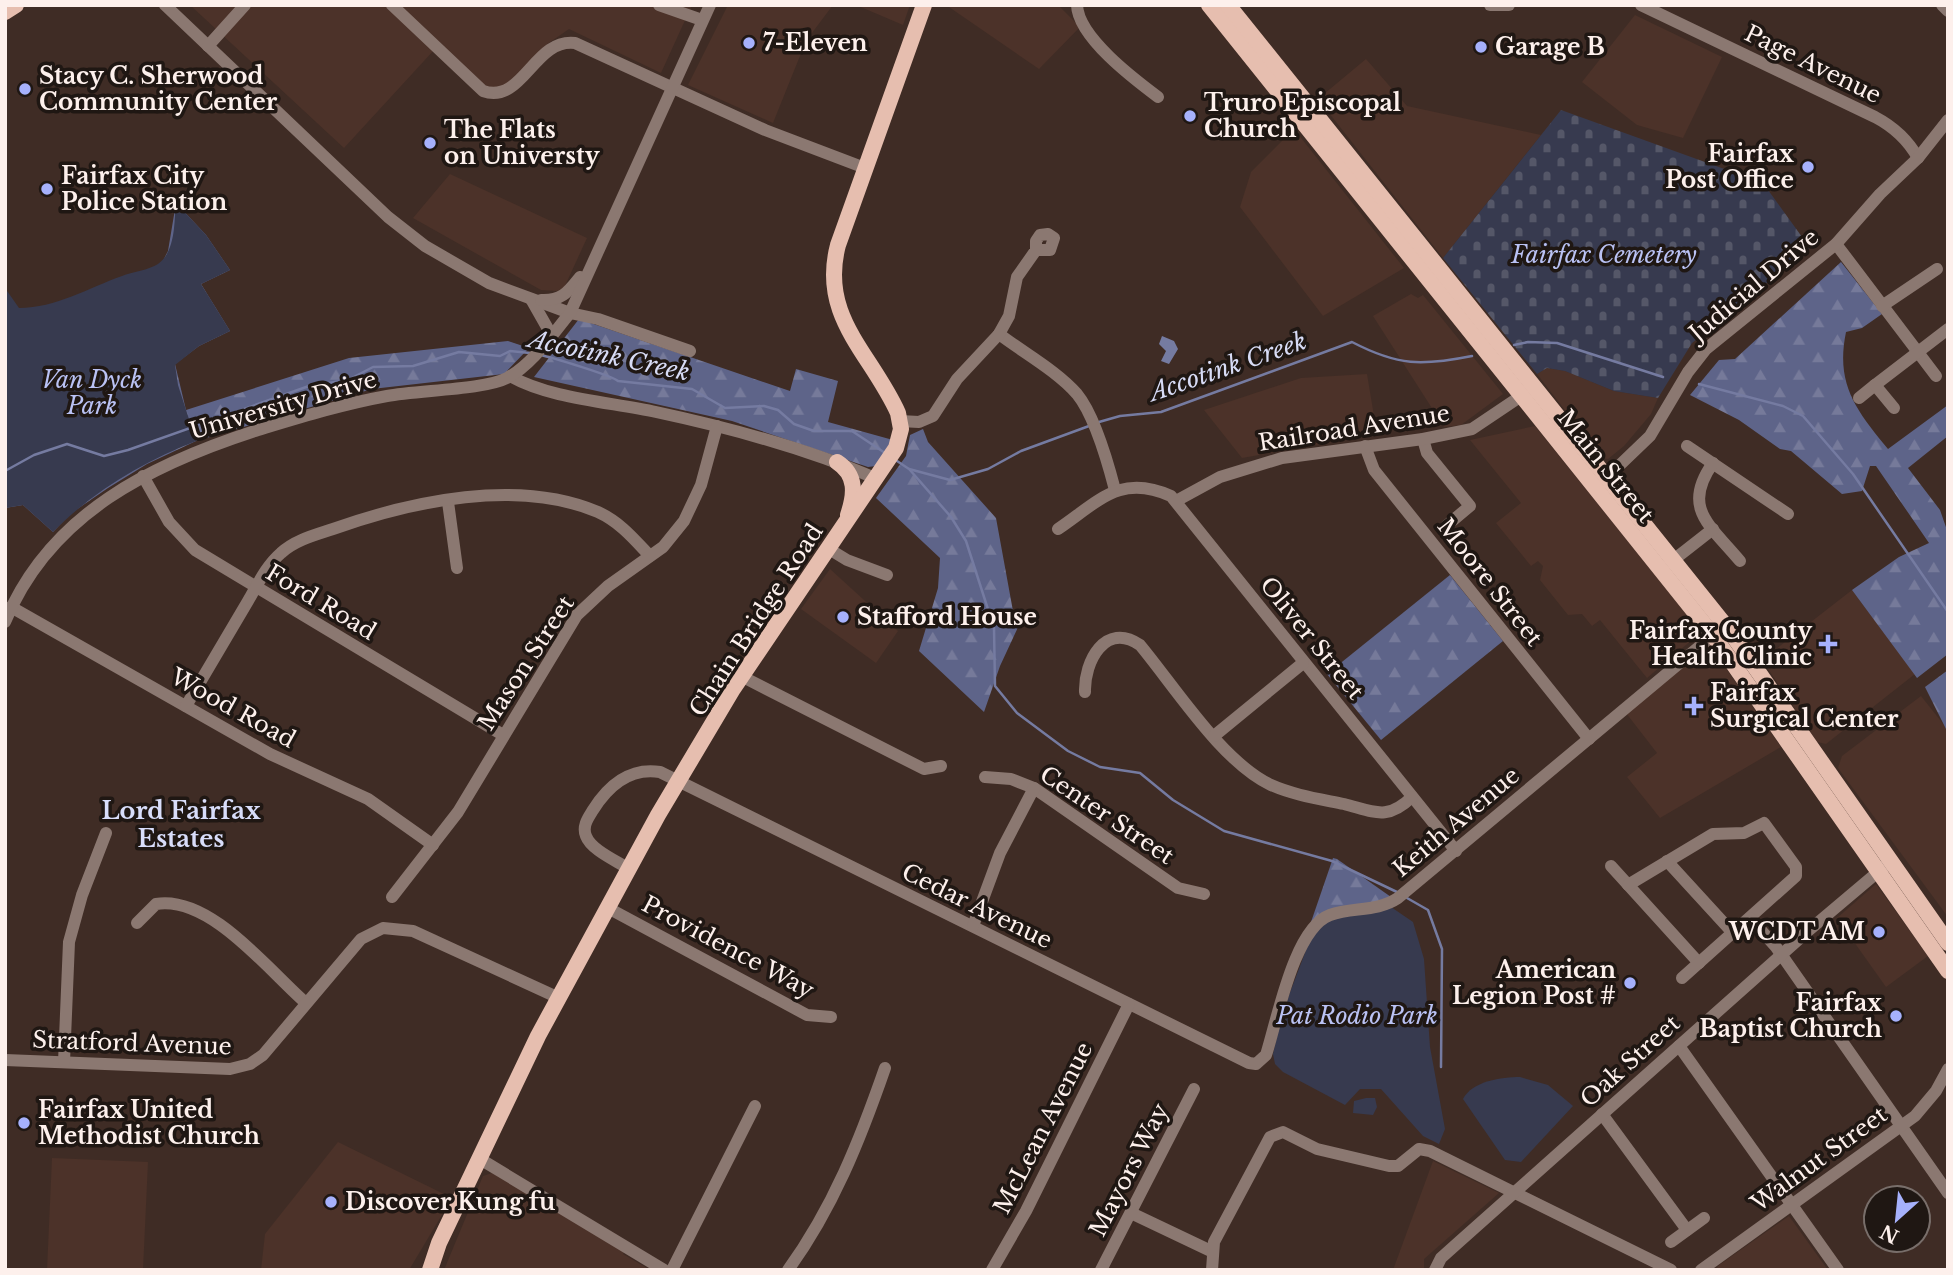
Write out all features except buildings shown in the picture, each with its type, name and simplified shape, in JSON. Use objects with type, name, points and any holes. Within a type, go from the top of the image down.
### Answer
[{"type":"main road","points":[[5,12],[16,5]]},
{"type":"main road","points":[[900,422],[893,402],[841,315],[833,292],[834,261],[924,5]]},
{"type":"main road","name":"Main Street","points":[[1209,5],[1368,192]]},
{"type":"main road","name":"Main Street","points":[[1228,5],[1368,192],[1719,630],[1885,866],[1948,971]]},
{"type":"main road","name":"Chain Bridge Road","points":[[430,1270],[439,1243],[511,1089],[629,869],[741,676],[896,448],[900,422]]},
{"type":"main road","points":[[837,462],[850,473],[854,488],[841,532]]},
{"type":"main road","name":"Main Street","points":[[1885,866],[1948,943]]},
{"type":"main road","name":"Chain Bridge Road","points":[[420,1270],[439,1243]]},
{"type":"street","points":[[165,5],[406,232],[456,266],[531,299],[690,351]]},
{"type":"street","points":[[208,46],[245,5]]},
{"type":"street","points":[[392,5],[483,91],[494,95],[511,88],[553,46],[567,42],[581,45],[765,130],[865,168]]},
{"type":"street","points":[[659,5],[702,20]]},
{"type":"street","name":"University Drive","points":[[5,622],[34,568],[65,531],[98,503],[143,477],[200,449],[344,405],[436,388],[495,383],[524,365],[570,313],[710,5]]},
{"type":"street","points":[[1077,5],[1077,13],[1088,33],[1128,74],[1158,97]]},
{"type":"street","points":[[1490,5],[1509,5]]},
{"type":"street","name":"Page Avenue","points":[[1641,5],[1875,117],[1894,128],[1911,145],[1918,158]]},
{"type":"street","points":[[1942,5],[1948,10]]},
{"type":"street","name":"Judicial Drive","points":[[1601,482],[1650,436],[1688,372],[1706,349],[1836,244],[1880,194],[1918,158],[1948,120]]},
{"type":"street","points":[[1836,244],[1936,376]]},
{"type":"street","points":[[900,422],[919,422],[938,411],[957,379],[999,334],[1009,316],[1017,277],[1036,250]]},
{"type":"street","points":[[531,299],[554,301],[565,296],[592,260]]},
{"type":"street","points":[[1882,306],[1937,269]]},
{"type":"street","points":[[531,299],[550,338]]},
{"type":"street","points":[[1859,398],[1948,329]]},
{"type":"street","points":[[999,334],[1069,386],[1087,413],[1115,490],[1058,529]]},
{"type":"street","points":[[510,376],[538,389],[717,426],[880,474]]},
{"type":"street","points":[[1875,385],[1894,408]]},
{"type":"street","name":"Railroad Avenue","points":[[1176,501],[1220,477],[1262,463],[1472,429],[1527,392]]},
{"type":"street","name":"Mason Street","points":[[392,897],[458,812],[577,615],[608,586],[650,556],[675,533],[692,508],[717,426]]},
{"type":"street","points":[[1423,439],[1427,453],[1470,506],[1445,527]]},
{"type":"street","name":"Moore Street","points":[[1365,446],[1374,470],[1589,739]]},
{"type":"street","points":[[1687,446],[1788,513]]},
{"type":"street","points":[[1713,463],[1699,484],[1697,500],[1713,529],[1740,561]]},
{"type":"street","name":"Ford Road","points":[[143,477],[169,522],[184,540],[256,588],[503,735]]},
{"type":"street","name":"Oliver Street","points":[[1115,490],[1147,487],[1176,501],[1456,851]]},
{"type":"street","points":[[186,706],[271,563],[300,541],[378,515],[448,502],[519,496],[575,504],[616,522],[650,556]]},
{"type":"street","points":[[448,502],[457,568]]},
{"type":"street","points":[[1668,565],[1713,529]]},
{"type":"street","points":[[829,549],[847,560],[887,575]]},
{"type":"street","name":"Wood Road","points":[[11,607],[270,754],[368,799],[433,845]]},
{"type":"street","name":"Keith Avenue","points":[[1259,1063],[1267,1050],[1301,947],[1314,925],[1332,914],[1393,902],[1719,630]]},
{"type":"street","points":[[1085,692],[1084,676],[1094,653],[1108,640],[1125,638],[1140,645],[1214,736],[1243,767],[1284,790],[1386,814],[1398,810],[1412,797]]},
{"type":"street","points":[[1214,736],[1303,663]]},
{"type":"street","points":[[741,676],[924,769],[941,766]]},
{"type":"street","name":"Cedar Avenue","points":[[629,869],[588,840],[584,828],[607,789],[641,770],[660,772],[1249,1063],[1259,1063]]},
{"type":"street","name":"Center Street","points":[[985,777],[1011,779],[1034,788],[1178,888],[1204,894]]},
{"type":"street","points":[[973,926],[1000,852],[1034,788]]},
{"type":"street","points":[[1628,885],[1713,834],[1744,833],[1764,822],[1797,872],[1682,978]]},
{"type":"street","points":[[64,1062],[69,942],[82,895],[106,832]]},
{"type":"street","points":[[1667,861],[1732,932]]},
{"type":"street","points":[[1611,866],[1699,963]]},
{"type":"street","name":"Oak Street","points":[[1435,1270],[1445,1255],[1515,1192],[1885,866]]},
{"type":"street","points":[[137,923],[156,904],[181,904],[219,922],[306,1003]]},
{"type":"street","name":"Providence Way","points":[[608,908],[807,1015],[831,1017]]},
{"type":"street","points":[[1750,918],[1781,955],[1948,1193]]},
{"type":"street","name":"Stratford Avenue","points":[[5,1060],[240,1068],[263,1055],[361,939],[374,930],[389,927],[413,931],[559,998]]},
{"type":"street","name":"McLean Avenue","points":[[992,1270],[1026,1211],[1129,1004]]},
{"type":"street","points":[[1679,1046],[1838,1270]]},
{"type":"street","points":[[788,1270],[830,1204],[853,1158],[886,1068]]},
{"type":"street","name":"Walnut Street","points":[[1701,1270],[1901,1126],[1928,1102],[1948,1069]]},
{"type":"street","name":"Mayors Way","points":[[1101,1270],[1194,1089]]},
{"type":"street","points":[[672,1270],[755,1106]]},
{"type":"street","points":[[1602,1114],[1687,1230]]},
{"type":"street","points":[[1212,1270],[1214,1242],[1270,1137],[1283,1132],[1317,1149],[1389,1166],[1398,1166],[1419,1149],[1430,1151],[1671,1270]]},
{"type":"street","points":[[480,1158],[664,1270]]},
{"type":"street","points":[[1130,1213],[1213,1252]]},
{"type":"street","points":[[1671,1242],[1704,1217]]},
{"type":"shaded area","points":[[190,5],[692,5],[661,73],[569,29],[546,45],[498,95],[435,49],[344,148]]},
{"type":"shaded area","points":[[728,5],[833,5],[806,41],[773,123],[688,85]]},
{"type":"shaded area","points":[[856,5],[910,5],[903,25]]},
{"type":"shaded area","points":[[946,5],[1058,5],[1080,27],[1039,69]]},
{"type":"shaded area","points":[[1635,15],[1722,57],[1683,138],[1637,125],[1582,82]]},
{"type":"shaded area","points":[[1366,59],[1407,106],[1541,135],[1443,258],[1318,99]]},
{"type":"shaded area","points":[[1294,129],[1404,268],[1323,316],[1240,207],[1251,172]]},
{"type":"shaded area","points":[[450,174],[587,238],[564,288],[557,291],[541,290],[413,218]]},
{"type":"shaded area","points":[[1411,294],[1418,298],[1423,295],[1503,394],[1461,425],[1444,427],[1373,316]]},
{"type":"shaded area","points":[[1162,336],[1174,341],[1178,349],[1169,364],[1161,361],[1166,351],[1159,344]]},
{"type":"shaded area","points":[[1547,368],[1565,371],[1614,391],[1658,398],[1651,414],[1624,446],[1608,459],[1602,458],[1537,374]]},
{"type":"shaded area","points":[[1367,374],[1377,434],[1242,458],[1204,410],[1301,378]]},
{"type":"shaded area","points":[[1535,426],[1696,626],[1693,639],[1647,678],[1600,620],[1592,626],[1582,614],[1568,615],[1540,580],[1543,566],[1538,561],[1531,566],[1496,523],[1521,503],[1470,440]]},
{"type":"shaded area","points":[[830,569],[898,631],[876,663],[801,609]]},
{"type":"shaded area","points":[[1852,590],[1915,674],[1826,744],[1817,742],[1762,660]]},
{"type":"shaded area","points":[[1709,644],[1781,747],[1660,818],[1627,777],[1657,753],[1626,713]]},
{"type":"shaded area","points":[[1921,696],[1948,730],[1948,917],[1838,768],[1842,756]]},
{"type":"shaded area","points":[[1876,884],[1928,956],[1886,987],[1837,918]]},
{"type":"shaded area","points":[[338,1142],[452,1198],[409,1270],[261,1270],[265,1234]]},
{"type":"shaded area","points":[[52,1158],[148,1162],[143,1270],[47,1270]]},
{"type":"shaded area","points":[[1433,1161],[1499,1193],[1424,1259],[1424,1270],[1393,1270]]},
{"type":"shaded area","points":[[492,1173],[625,1250],[623,1254],[650,1270],[444,1270],[483,1176]]},
{"type":"shaded area","points":[[1789,1216],[1828,1270],[1715,1270],[1719,1265]]},
{"type":"green space","name":"Fairfax Cemetery","points":[[1561,110],[1763,183],[1810,248],[1692,343],[1658,398],[1614,391],[1565,371],[1547,368],[1537,374],[1443,258]]},
{"type":"green space","points":[[176,203],[206,235],[230,270],[201,284],[230,331],[199,346],[175,364],[186,410],[349,358],[508,341],[529,348],[504,374],[372,389],[196,441],[147,464],[108,488],[70,514],[53,532],[23,505],[5,508],[100,387],[168,251]]},
{"type":"green space","name":"Van Dyck Park","points":[[176,203],[206,235],[230,270],[201,284],[230,331],[199,346],[175,365],[178,385],[196,441],[157,458],[120,479],[84,504],[53,532],[23,505],[5,508],[5,288],[19,308],[33,307],[59,301],[154,266],[164,258],[171,244]]},
{"type":"green space","points":[[1841,262],[1882,314],[1862,328],[1846,332],[1843,351],[1846,382],[1867,422],[1888,449],[1948,405],[1948,436],[1908,468],[1940,510],[1948,533],[1948,654],[1917,678],[1852,590],[1899,557],[1929,543],[1876,466],[1870,466],[1862,491],[1842,494],[1791,451],[1780,449],[1739,420],[1690,395],[1719,360],[1735,359]]},
{"type":"green space","points":[[579,319],[790,391],[796,369],[838,381],[828,422],[893,440],[876,466],[868,467],[732,421],[534,377]]},
{"type":"green space","points":[[923,429],[928,442],[996,518],[1015,622],[1019,625],[1000,666],[984,712],[919,651],[938,588],[940,558],[876,498],[906,456],[910,435]]},
{"type":"green space","points":[[1450,575],[1503,641],[1381,740],[1327,674]]},
{"type":"green space","points":[[1948,670],[1948,730],[1947,731],[1925,687]]},
{"type":"green space","points":[[1333,858],[1337,859],[1391,897],[1311,922]]},
{"type":"green space","name":"Pat Rodio Park","points":[[1391,907],[1413,922],[1424,959],[1430,1047],[1445,1129],[1439,1144],[1423,1136],[1381,1089],[1360,1089],[1345,1105],[1283,1072],[1275,1064],[1273,1054],[1283,1011],[1311,937],[1327,922]]},
{"type":"green space","points":[[1520,1077],[1548,1085],[1573,1106],[1521,1162],[1505,1160],[1463,1099],[1480,1084],[1496,1079]]},
{"type":"green space","points":[[1375,1098],[1377,1107],[1373,1115],[1353,1113],[1354,1101]]},
{"type":"waterway","name":"Accotink Creek","points":[[1099,422],[1120,416],[1161,412],[1352,342],[1383,356],[1410,362],[1472,356]]},
{"type":"waterway","name":"Accotink Creek","points":[[1514,345],[1528,342],[1557,343],[1663,377]]},
{"type":"waterway","name":"Accotink Creek","points":[[5,471],[34,455],[67,444],[104,456],[128,450],[309,386],[348,380],[373,367],[413,366],[459,352],[500,356],[510,351],[530,353]]},
{"type":"waterway","name":"Accotink Creek","points":[[540,355],[618,381],[692,389],[725,408],[764,406],[778,410],[794,424],[814,431],[852,431],[885,453]]},
{"type":"waterway","name":"Accotink Creek","points":[[1699,384],[1783,406],[1803,416],[1853,474],[1948,612]]},
{"type":"waterway","name":"Accotink Creek","points":[[897,461],[909,469],[950,480],[988,469],[1021,451],[1089,426]]},
{"type":"waterway","points":[[910,470],[951,517],[966,541],[994,628],[995,686],[1017,713],[1068,751],[1100,767],[1140,773],[1173,800],[1224,831],[1332,861],[1399,893]]},
{"type":"waterway","points":[[1407,898],[1428,910],[1442,949],[1441,1067]]},
{"type":"place","name":"7-Eleven","points":[[749,43]]},
{"type":"place","name":"Garage B","points":[[1481,47]]},
{"type":"place","name":"Stacy C. Sherwood Community Center","points":[[25,89]]},
{"type":"place","name":"Truro Episcopal Church","points":[[1190,116]]},
{"type":"place","name":"The Flats on Universty","points":[[430,143]]},
{"type":"place","name":"Fairfax Post Office","points":[[1808,167]]},
{"type":"place","name":"Fairfax City Police Station","points":[[47,189]]},
{"type":"place","name":"Stafford House","points":[[843,617]]},
{"type":"place","name":"Fairfax County Health Clinic","points":[[1828,644]]},
{"type":"place","name":"Fairfax Surgical Center","points":[[1694,706]]},
{"type":"place","name":"WCDT AM","points":[[1879,932]]},
{"type":"place","name":"American Legion Post #","points":[[1630,983]]},
{"type":"place","name":"Fairfax Baptist Church","points":[[1896,1016]]},
{"type":"place","name":"Fairfax United Methodist Church","points":[[24,1123]]},
{"type":"place","name":"Discover Kung fu","points":[[331,1202]]},
{"type":"district","name":"Lord Fairfax Estates","points":[[181,825]]}]
